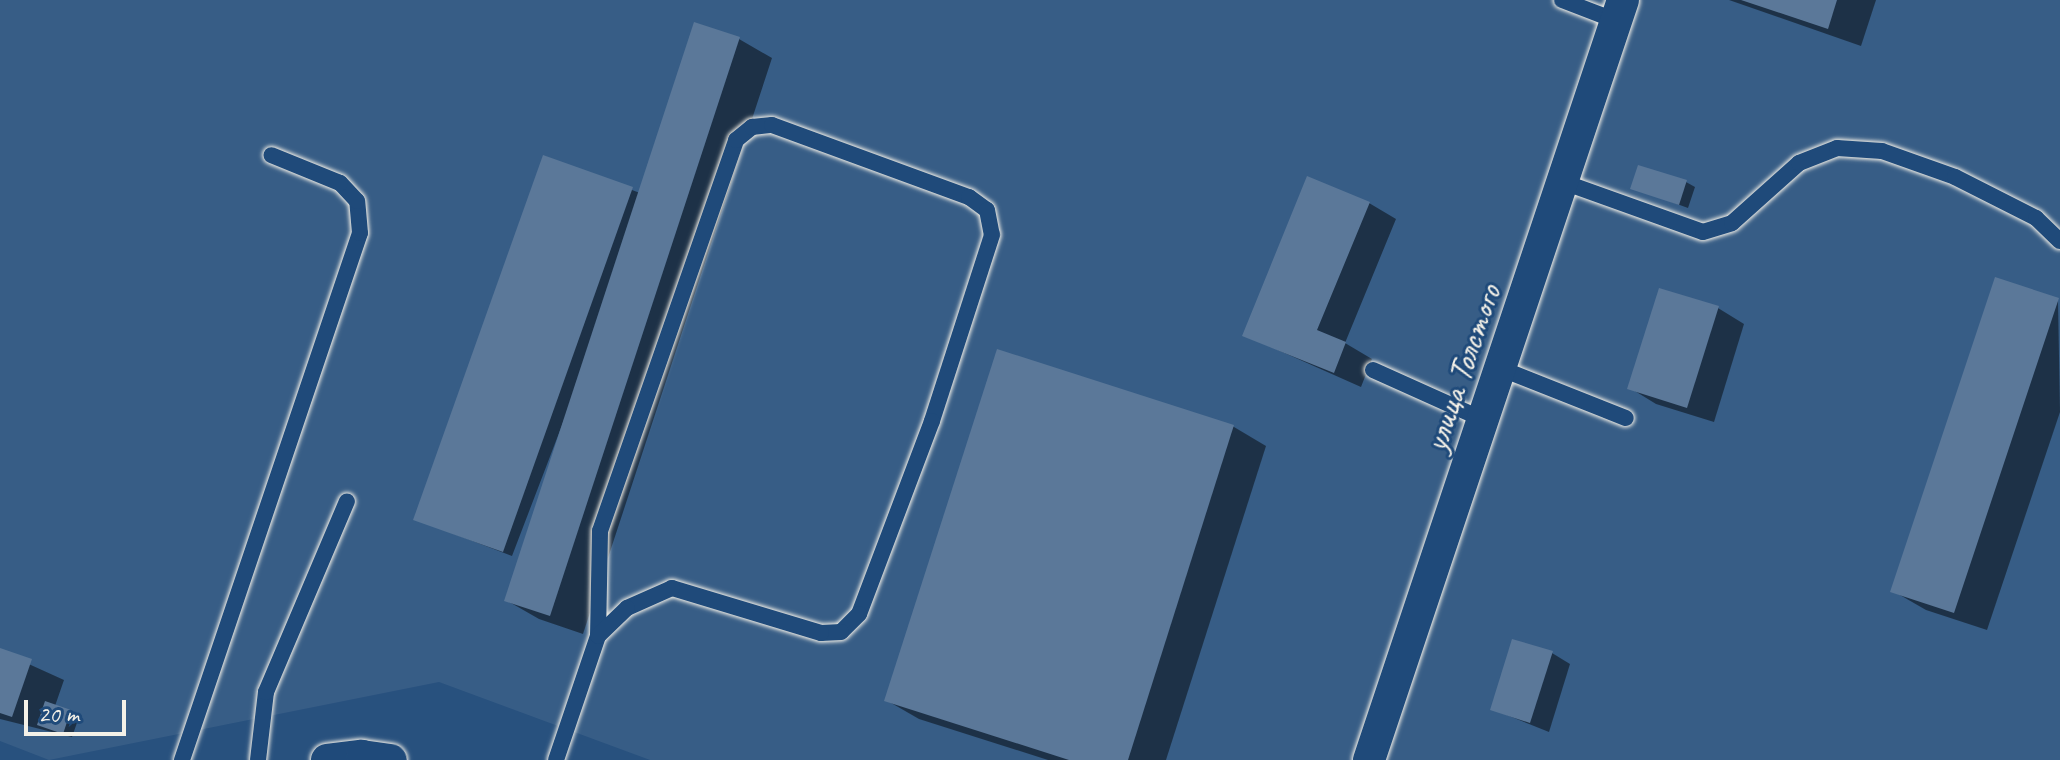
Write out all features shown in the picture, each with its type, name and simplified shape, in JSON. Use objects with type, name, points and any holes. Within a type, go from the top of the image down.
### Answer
[{"type":"street","name":"улица Толстого","points":[[1369,760],[1566,183],[1620,10]]},
{"type":"street","points":[[327,760],[362,756],[391,760]]},
{"type":"lane","points":[[1562,0],[1620,10]]},
{"type":"lane","points":[[556,760],[598,636],[600,531],[736,140],[752,127],[772,125],[969,197],[987,210],[992,235],[932,421],[859,614],[841,632],[821,633],[672,588],[627,608],[598,636]]},
{"type":"lane","points":[[1566,183],[1703,232],[1732,223],[1799,163],[1837,148],[1882,151],[1955,177],[2036,218],[2060,241]]},
{"type":"lane","points":[[182,760],[360,233],[357,201],[340,183],[271,155]]},
{"type":"lane","points":[[1502,369],[1626,418]]},
{"type":"lane","points":[[1373,370],[1484,420]]},
{"type":"lane","points":[[258,760],[266,692],[347,501]]},
{"type":"shaded area","points":[[0,0],[2060,0],[2060,760],[650,760],[439,682],[49,760],[0,741]]},
{"type":"building","points":[[1741,0],[1837,0],[1828,29]]},
{"type":"building","points":[[694,22],[740,37],[550,616],[504,601]]},
{"type":"building","points":[[543,155],[633,187],[503,552],[413,520]]},
{"type":"building","points":[[1638,165],[1687,180],[1679,205],[1630,189]]},
{"type":"building","points":[[1307,176],[1370,202],[1317,330],[1346,342],[1334,373],[1242,336]]},
{"type":"building","points":[[1995,277],[2059,298],[1954,613],[1890,592]]},
{"type":"building","points":[[1659,288],[1719,306],[1687,408],[1627,389]]},
{"type":"building","points":[[997,349],[1234,425],[1128,760],[1069,760],[884,701]]},
{"type":"building","points":[[1512,639],[1553,651],[1530,723],[1490,710]]},
{"type":"building","points":[[0,648],[32,659],[12,717],[0,713]]},
{"type":"building","points":[[45,701],[71,710],[63,734],[37,725]]}]
